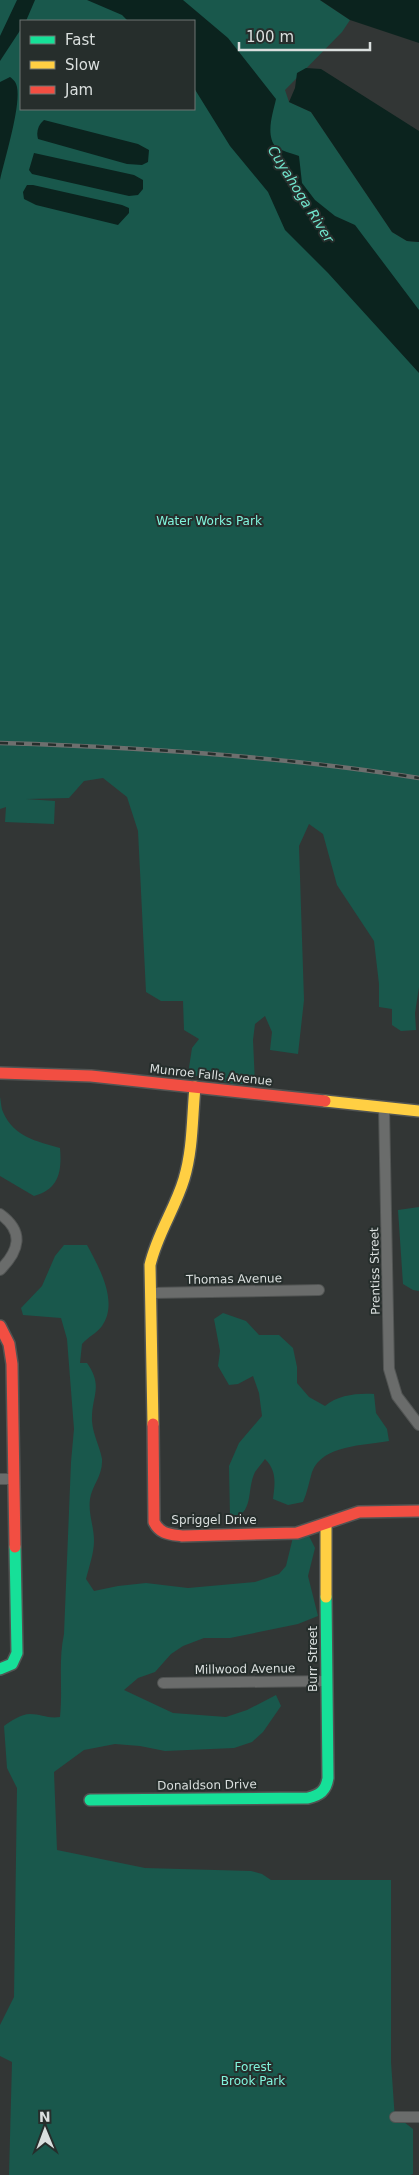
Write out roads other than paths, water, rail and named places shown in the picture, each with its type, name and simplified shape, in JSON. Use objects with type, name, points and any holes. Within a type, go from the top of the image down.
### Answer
[{"type":"street","name":"Munroe Falls Avenue","points":[[0,1073],[91,1076],[419,1111]]},
{"type":"street","points":[[151,1293],[150,1265],[153,1249],[178,1198],[184,1179],[195,1087]]},
{"type":"street","name":"Prentiss Street","points":[[384,1107],[389,1369],[397,1396],[419,1425]]},
{"type":"street","points":[[0,1214],[12,1225],[16,1248],[0,1270]]},
{"type":"street","name":"Thomas Avenue","points":[[151,1293],[319,1290]]},
{"type":"street","name":"Spriggel Drive","points":[[151,1293],[154,1522],[158,1530],[167,1534],[182,1536],[298,1533],[359,1512],[419,1511]]},
{"type":"street","points":[[0,1326],[12,1357],[17,1653],[12,1664],[0,1669]]},
{"type":"street","points":[[0,1480],[14,1479]]},
{"type":"street","name":"Burr Street","points":[[324,1793],[327,1788],[326,1524]]},
{"type":"street","name":"Millwood Avenue","points":[[163,1683],[327,1681]]},
{"type":"street","name":"Donaldson Drive","points":[[90,1800],[308,1798],[324,1793]]},
{"type":"street","points":[[395,2117],[419,2117]]},
{"type":"water","points":[[17,0],[35,0],[26,20],[20,20],[20,31],[0,61],[0,36]]},
{"type":"water","name":"Cuyahoga River","points":[[87,0],[183,0],[228,38],[276,99],[270,130],[276,147],[299,156],[302,183],[315,200],[335,216],[355,225],[419,310],[419,373],[328,273],[285,230],[268,192],[230,146],[195,90],[195,20],[127,20],[122,15]]},
{"type":"water","points":[[320,0],[419,0],[419,43],[350,20]]},
{"type":"water","points":[[306,68],[321,69],[419,131],[419,242],[407,241],[392,232],[311,112],[289,102],[295,88],[297,73]]},
{"type":"water","points":[[10,77],[15,81],[18,96],[12,132],[0,180],[0,82]]},
{"type":"water","points":[[44,120],[138,144],[149,150],[148,162],[142,165],[127,164],[38,139],[38,129]]},
{"type":"water","points":[[34,153],[134,175],[143,180],[143,189],[138,195],[129,196],[32,174],[29,170]]},
{"type":"water","points":[[27,185],[122,205],[129,208],[129,213],[118,225],[36,205],[24,199],[23,192]]},
{"type":"railway","points":[[0,743],[158,750],[263,758],[419,778]]},
{"type":"park label","name":"Water Works Park","points":[[209,521]]},
{"type":"park label","name":"Forest Brook Park","points":[[253,2074]]}]
